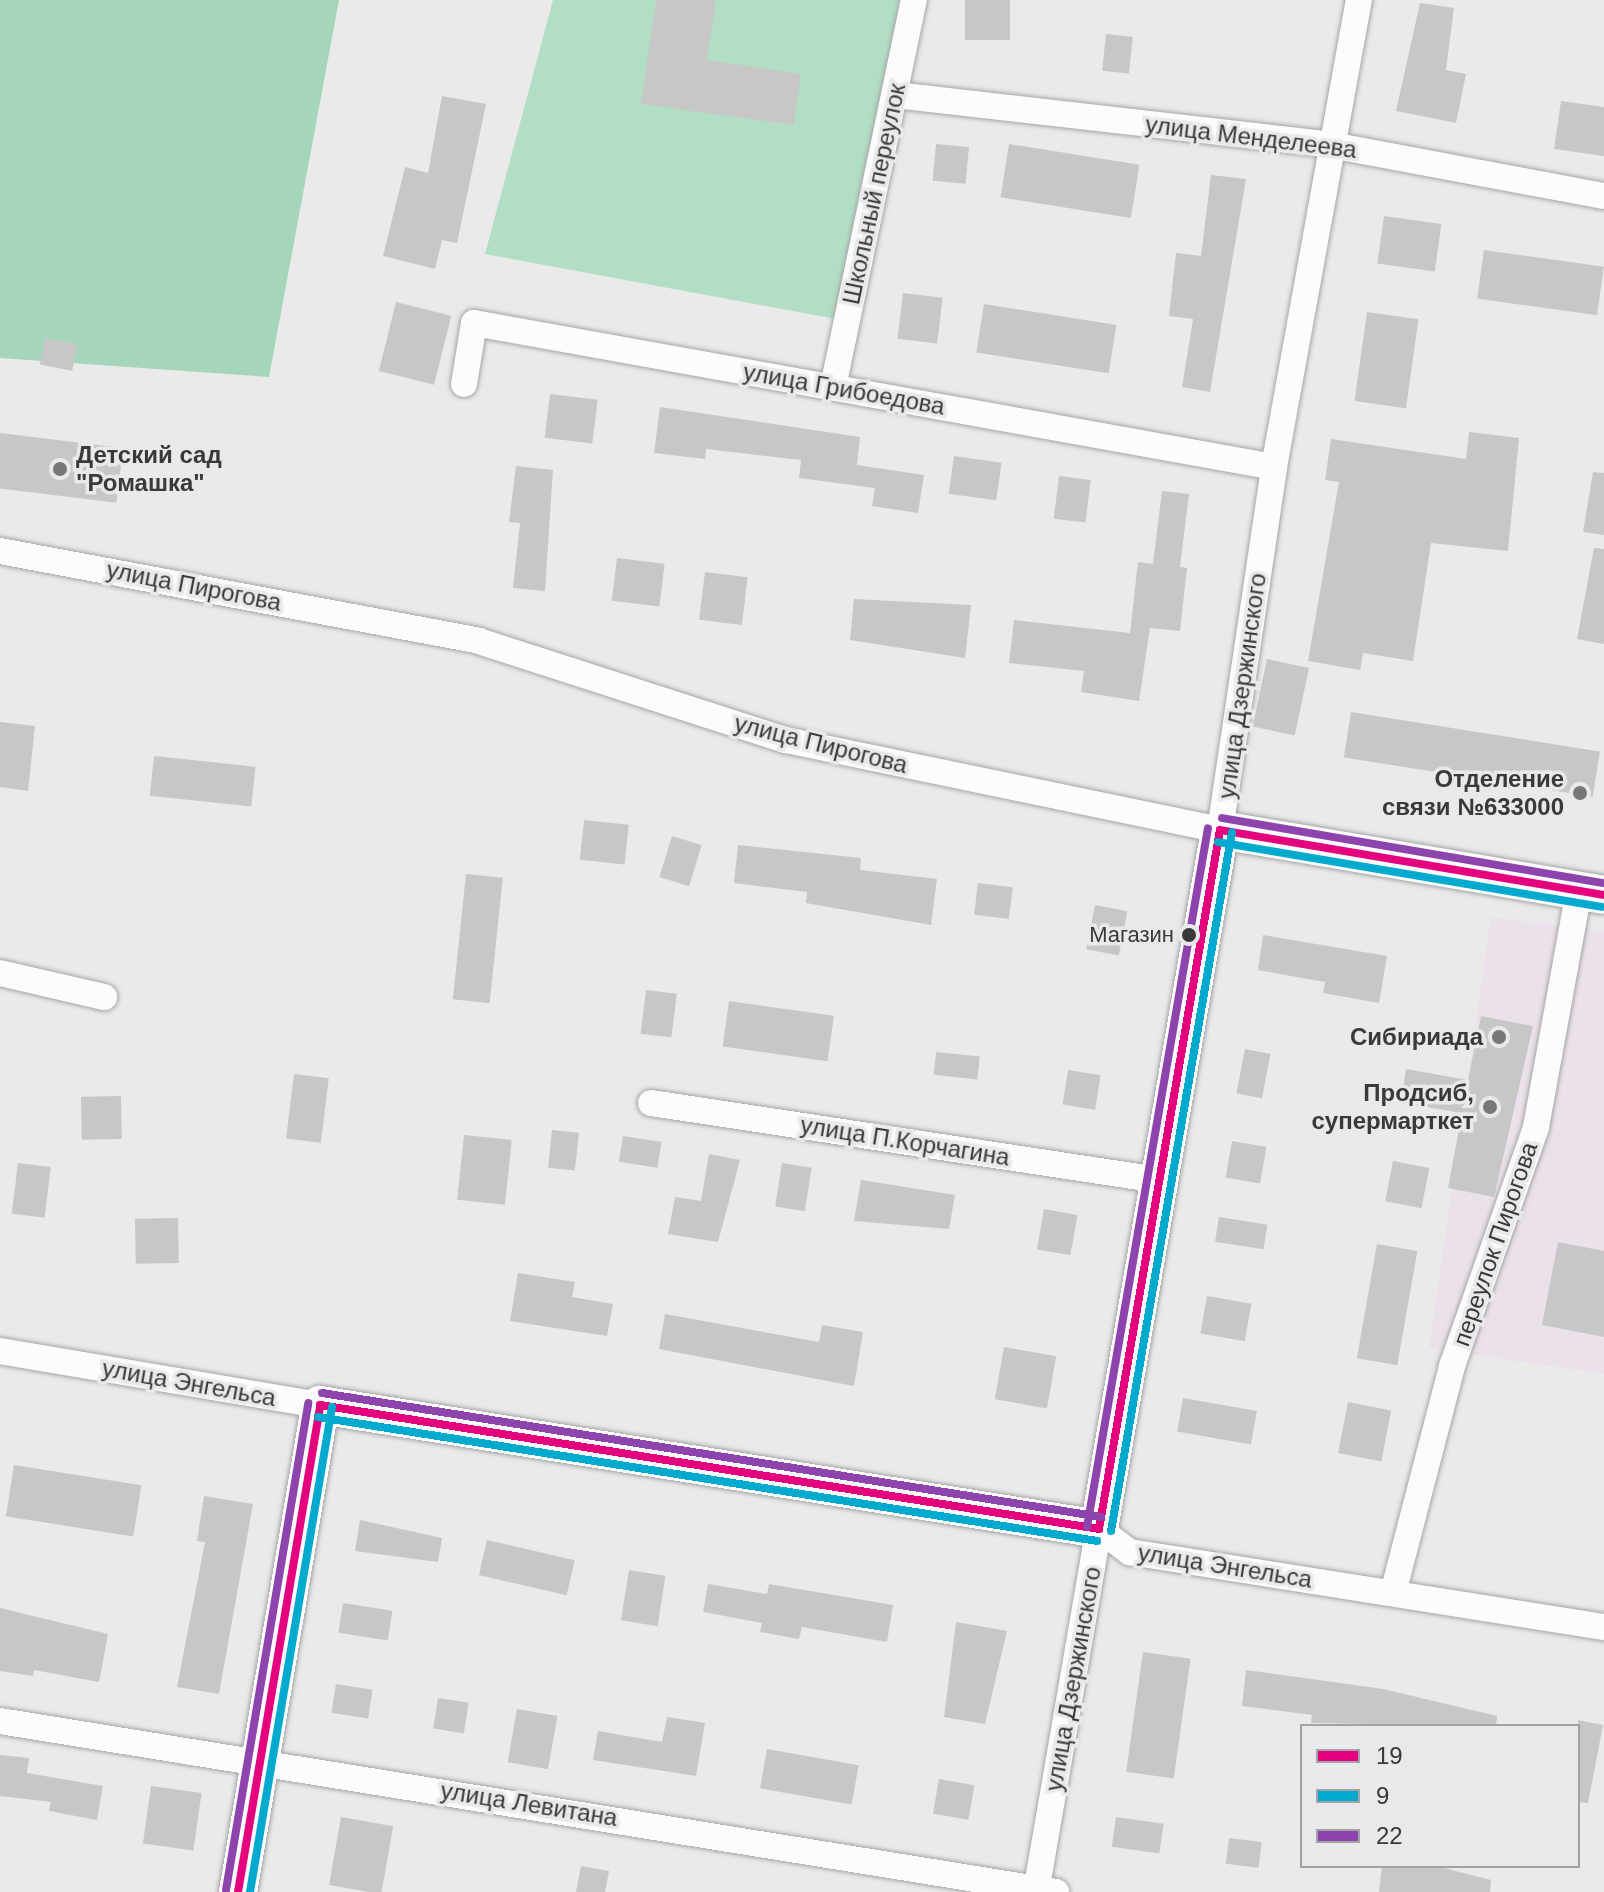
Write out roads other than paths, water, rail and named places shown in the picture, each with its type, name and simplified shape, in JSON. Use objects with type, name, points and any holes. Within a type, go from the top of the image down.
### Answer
[{"type":"street","name":"Школьный переулок","points":[[833,387],[914,0]]},
{"type":"street","name":"улица Дзержинского","points":[[1043,1891],[1099,1529],[1220,830],[1274,467],[1359,0]]},
{"type":"street","name":"улица Менделеева","points":[[895,95],[1331,145],[1604,196]]},
{"type":"street","name":"улица Грибоедова","points":[[464,384],[474,323],[1274,467]]},
{"type":"street","name":"улица Пирогова","points":[[0,551],[479,641],[786,740],[1220,830],[1591,892]]},
{"type":"street","name":"переулок Пирогова","points":[[1393,1593],[1452,1366],[1536,1127],[1591,892]]},
{"type":"street","points":[[0,973],[104,997]]},
{"type":"street","name":"улица П.Корчагина","points":[[651,1103],[1159,1180]]},
{"type":"street","name":"улица Энгельса","points":[[0,1351],[1099,1529],[1130,1552],[1604,1627]]},
{"type":"street","points":[[238,1892],[320,1405]]},
{"type":"street","name":"улица Левитана","points":[[0,1721],[260,1759],[1043,1891]]},
{"type":"place","name":"Детский сад \"Ромашка\"","points":[[60,469]]},
{"type":"place","name":"Отделение связи №633000","points":[[1580,793]]},
{"type":"place","name":"Магазин","points":[[1189,935]]},
{"type":"place","name":"Сибириада","points":[[1499,1037]]},
{"type":"place","name":"Продсиб, супермарткет","points":[[1490,1107]]}]
